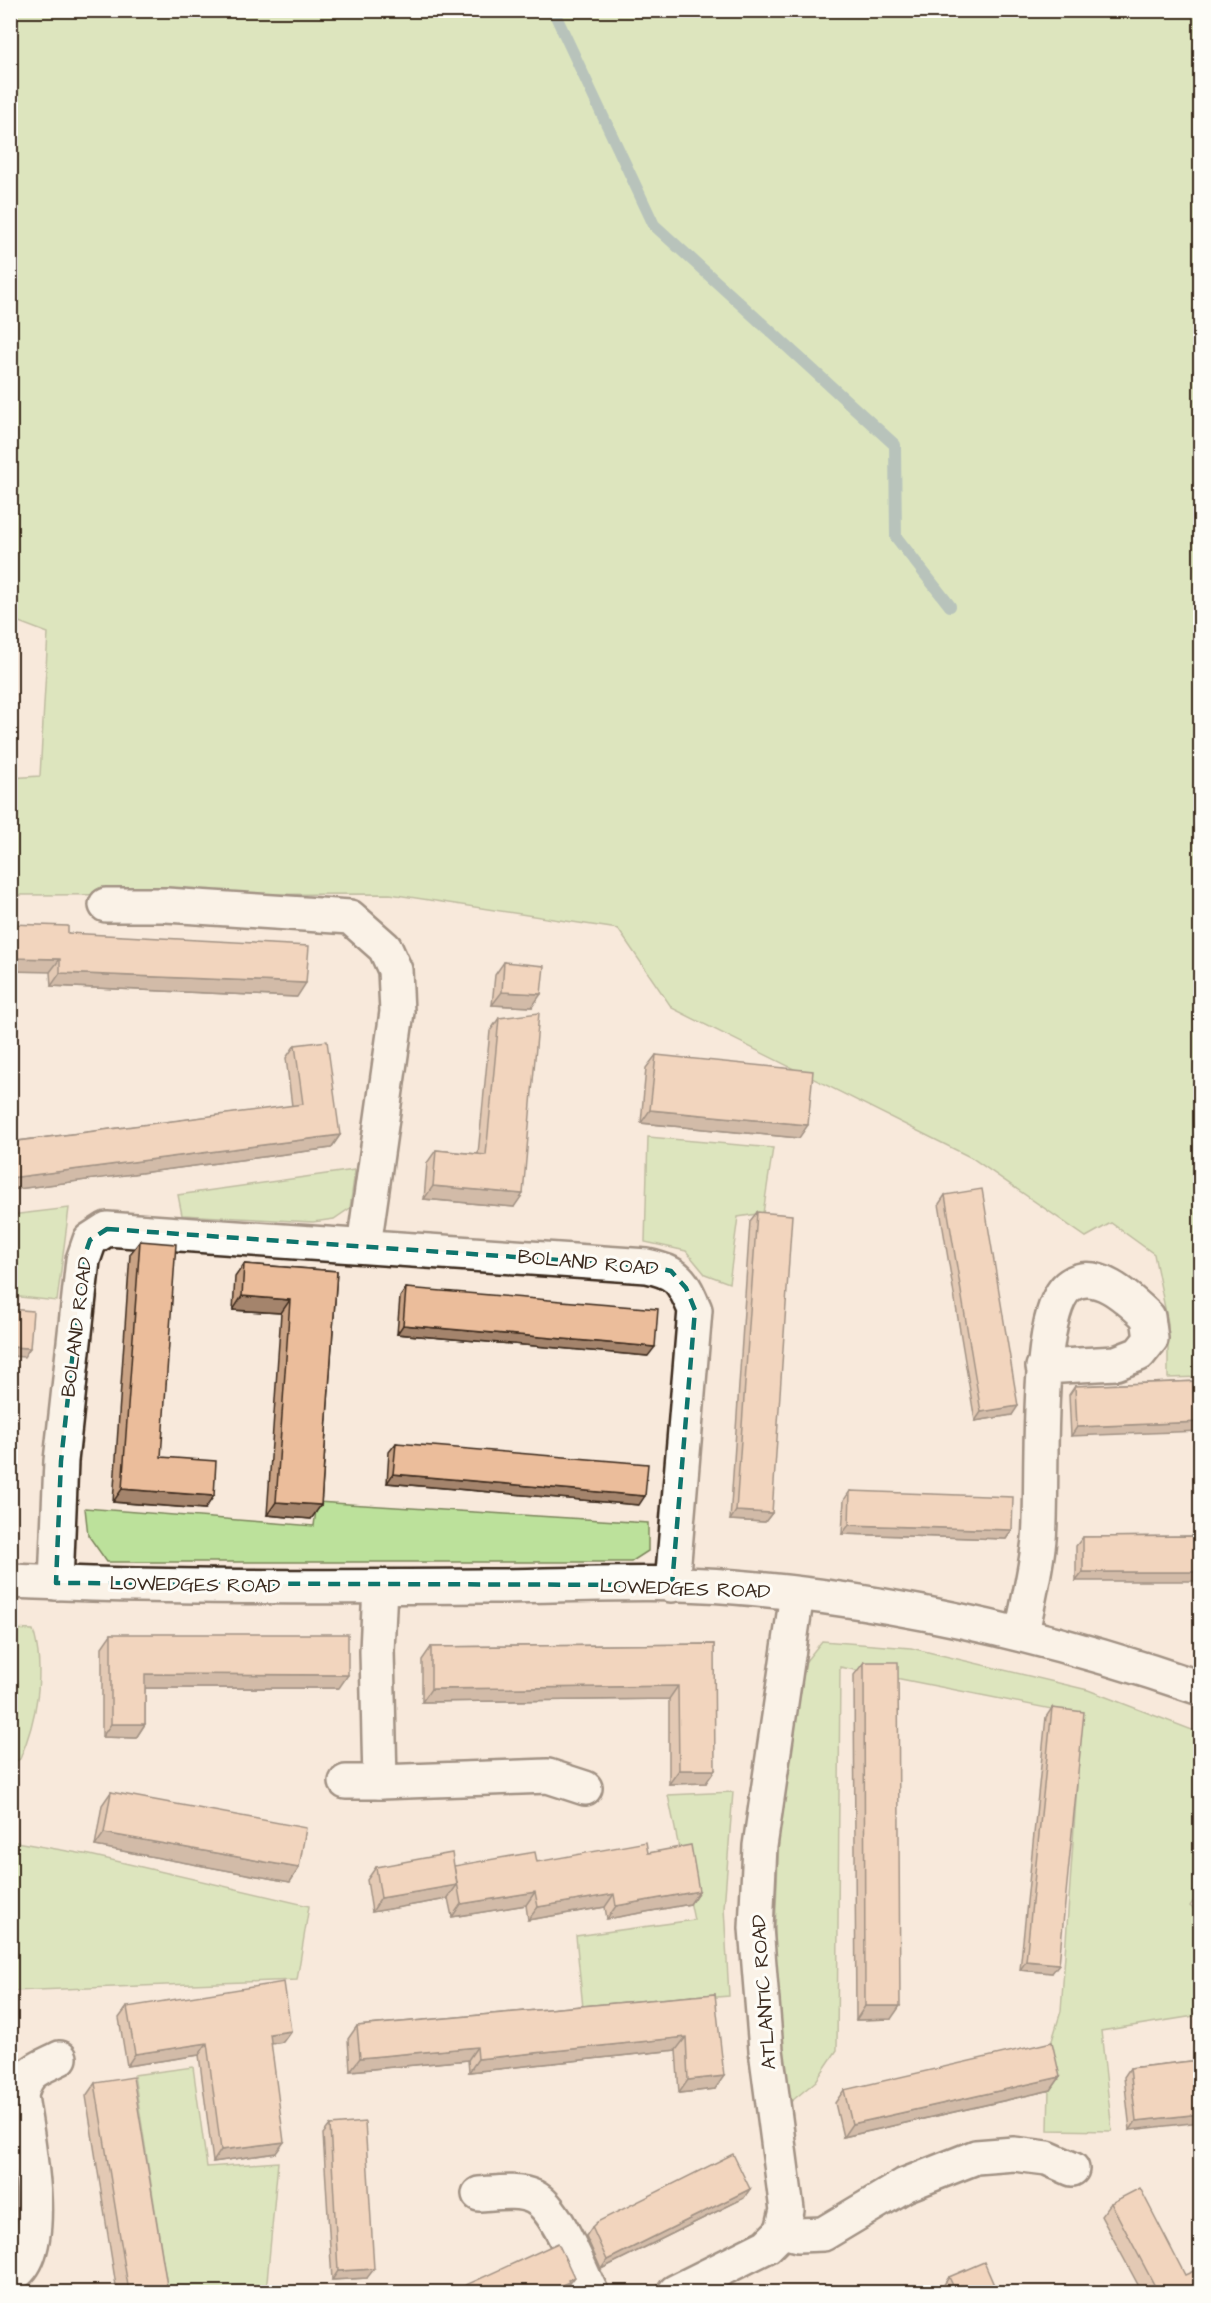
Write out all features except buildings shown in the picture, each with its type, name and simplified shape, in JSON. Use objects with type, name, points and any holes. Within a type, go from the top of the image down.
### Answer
[{"type":"street","points":[[106,905],[166,905],[350,917],[385,948],[395,970],[397,1012],[364,1246]]},
{"type":"street","name":"BOLAND ROAD","points":[[56,1583],[61,1461],[83,1260],[90,1240],[107,1229],[647,1266],[671,1271],[686,1288],[694,1310],[672,1585]]},
{"type":"street","points":[[1022,1633],[1039,1540],[1043,1483],[1043,1367]]},
{"type":"street","name":"LOWEDGES ROAD","points":[[10,1581],[380,1587],[672,1585],[735,1587],[907,1610],[1022,1633],[1116,1659],[1200,1688]]},
{"type":"street","points":[[380,1587],[377,1651],[381,1782]]},
{"type":"street","name":"ATLANTIC ROAD","points":[[782,2231],[787,2210],[766,2050],[756,1928],[760,1846],[796,1594]]},
{"type":"street","points":[[346,1782],[548,1776],[585,1788]]},
{"type":"street","points":[[10,2276],[28,2260],[34,2238],[34,2211],[21,2096],[24,2079],[33,2071],[60,2058]]},
{"type":"street","points":[[675,2292],[767,2246],[782,2231],[798,2235],[823,2234],[905,2185],[976,2157],[1014,2154],[1047,2158],[1072,2169]]},
{"type":"street","points":[[479,2194],[515,2193],[534,2197],[550,2211],[591,2292]]},
{"type":"highlighted area","points":[[107,1229],[647,1266],[671,1271],[686,1288],[695,1310],[672,1585],[56,1583],[61,1461],[83,1260],[90,1240]]},
{"type":"green space","points":[[11,11],[1200,11],[1200,1377],[1168,1378],[1168,1323],[1154,1254],[1111,1223],[1086,1237],[972,1158],[672,1008],[618,929],[390,894],[11,895],[10,778],[40,776],[48,633],[11,619]]},
{"type":"green space","points":[[648,1137],[773,1148],[763,1213],[738,1217],[729,1283],[705,1274],[686,1251],[645,1242]]},
{"type":"green space","points":[[355,1170],[350,1208],[334,1219],[313,1222],[182,1215],[178,1195]]},
{"type":"green space","points":[[69,1208],[57,1301],[11,1296],[11,1215]]},
{"type":"green space","points":[[317,1502],[648,1523],[648,1551],[631,1562],[107,1562],[88,1535],[85,1508],[314,1526]]},
{"type":"green space","points":[[10,1629],[33,1630],[39,1662],[37,1696],[31,1729],[20,1759],[11,1764]]},
{"type":"green space","points":[[822,1641],[911,1648],[1088,1690],[1200,1733],[1200,1892],[1190,1906],[1200,1914],[1200,2015],[1101,2031],[1112,2131],[1048,2130],[1050,2047],[1061,2011],[1082,1715],[840,1667],[837,2050],[816,2081],[787,2105],[779,2076],[775,1931],[781,1790],[806,1661]]},
{"type":"green space","points":[[733,1792],[724,1908],[729,1996],[583,2008],[576,1936],[694,1920],[668,1795]]},
{"type":"green space","points":[[10,1841],[90,1855],[309,1906],[297,1980],[11,1991]]},
{"type":"green space","points":[[193,2067],[207,2167],[278,2162],[266,2292],[168,2292],[134,2075]]},
{"type":"waterway","points":[[553,10],[654,225],[895,445],[896,537],[950,606]]}]
